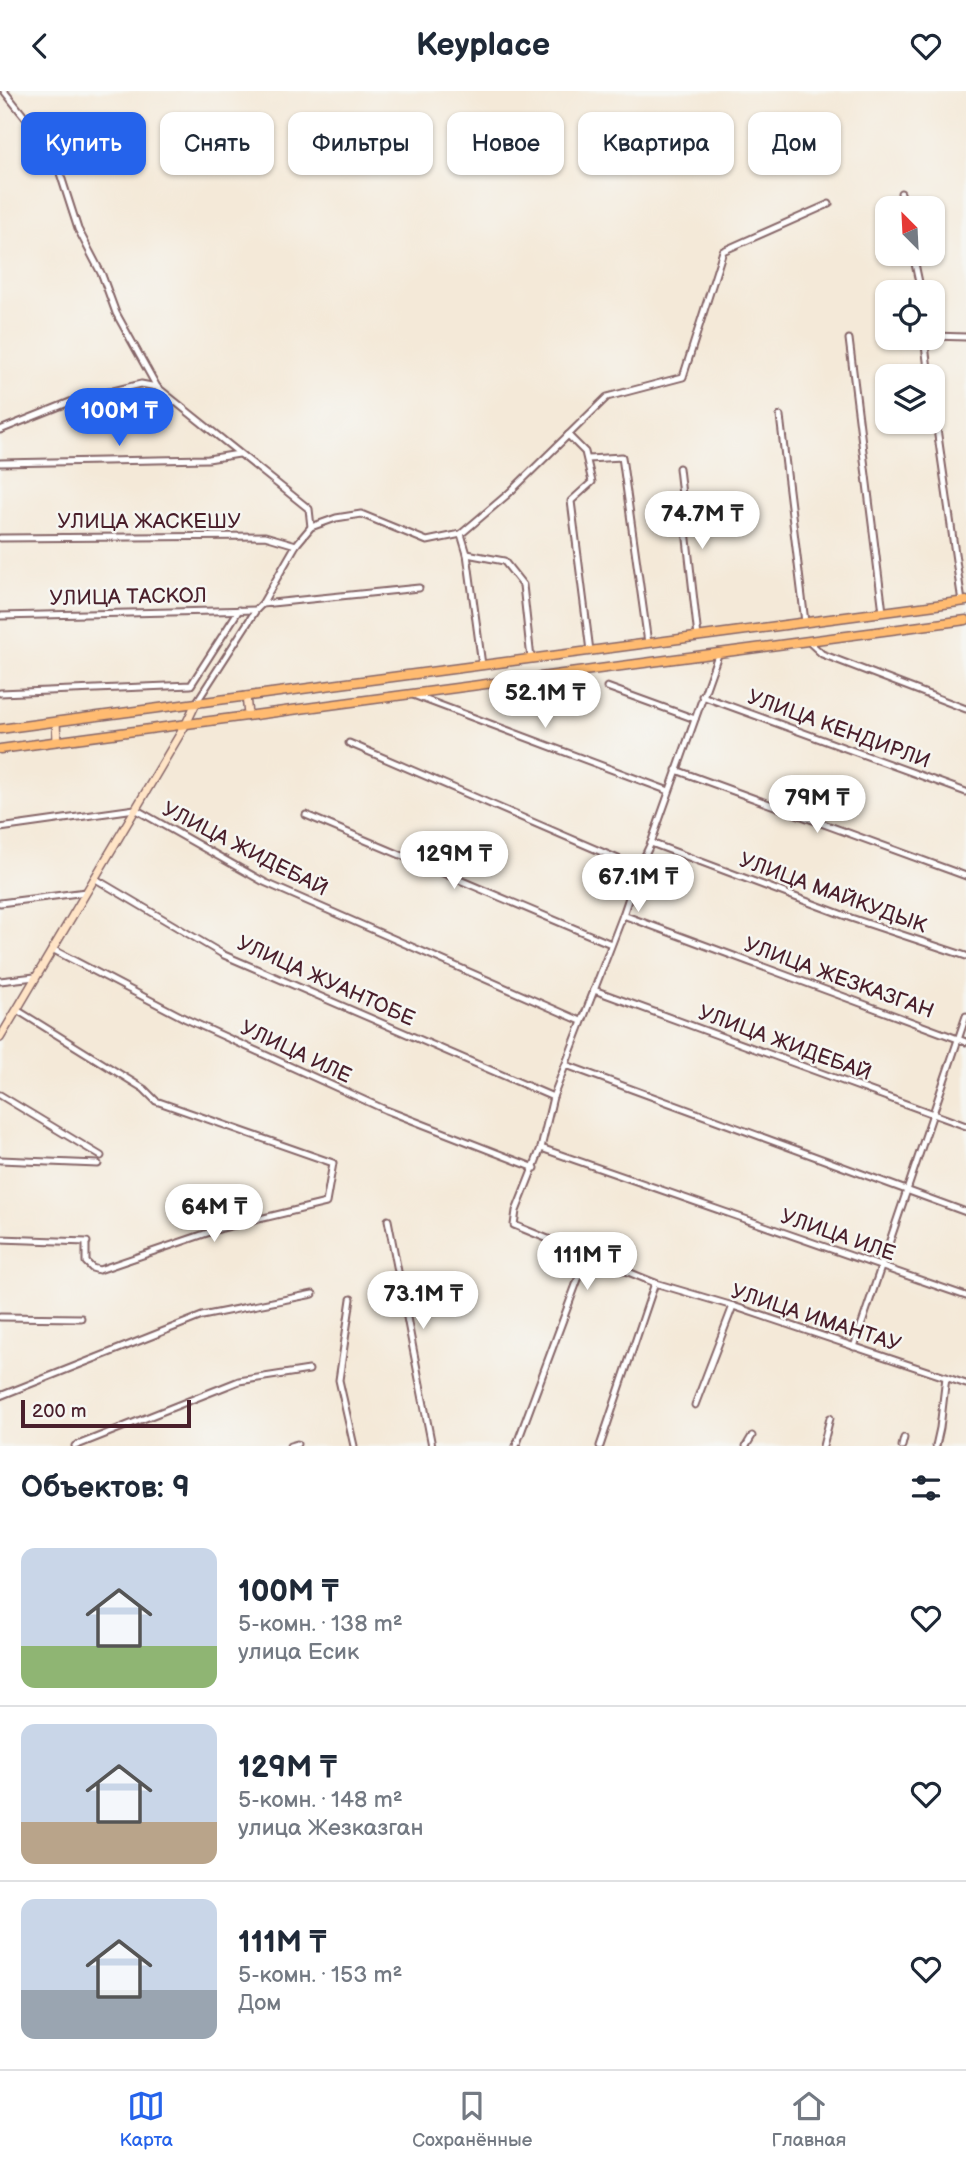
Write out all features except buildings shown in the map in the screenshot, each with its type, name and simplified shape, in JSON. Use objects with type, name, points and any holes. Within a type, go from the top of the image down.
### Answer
[{"type":"main road","points":[[0,729],[964,601]]},
{"type":"main road","points":[[0,749],[965,621]]},
{"type":"street","points":[[4,91],[32,125],[58,167],[78,229],[102,275],[116,313],[157,387],[309,509],[311,527]]},
{"type":"street","points":[[0,1038],[196,703],[262,604],[296,545],[311,527],[336,518],[361,514],[427,541],[461,534],[508,494],[607,397],[683,377],[723,251],[829,204]]},
{"type":"street","points":[[945,336],[966,337]]},
{"type":"street","points":[[849,339],[883,612]]},
{"type":"street","points":[[0,430],[75,400],[141,384],[157,387]]},
{"type":"street","points":[[780,416],[805,622]]},
{"type":"street","points":[[938,434],[964,601]]},
{"type":"street","points":[[568,435],[585,452],[592,482],[571,501],[590,651]]},
{"type":"street","points":[[0,463],[208,459],[239,454]]},
{"type":"street","points":[[587,459],[622,457],[648,643]]},
{"type":"street","points":[[679,468],[698,637]]},
{"type":"street","points":[[684,504],[707,500],[737,501]]},
{"type":"street","points":[[461,534],[467,554],[482,665]]},
{"type":"street","name":"УЛИЦА ЖАСКЕШУ","points":[[0,538],[265,536],[296,545]]},
{"type":"street","points":[[467,554],[504,561],[523,585],[531,659]]},
{"type":"street","points":[[262,604],[419,588]]},
{"type":"street","points":[[0,693],[191,685],[239,610]]},
{"type":"street","name":"УЛИЦА ТАСКОЛ","points":[[0,615],[256,610]]},
{"type":"street","points":[[808,641],[822,655],[966,709]]},
{"type":"street","points":[[535,1168],[553,1097],[639,868],[651,843],[719,652]]},
{"type":"street","points":[[607,687],[695,719]]},
{"type":"street","points":[[411,694],[669,791]]},
{"type":"street","points":[[246,696],[248,715]]},
{"type":"street","name":"УЛИЦА КЕНДИРЛИ","points":[[702,697],[966,792]]},
{"type":"street","points":[[55,722],[57,741]]},
{"type":"street","points":[[0,724],[0,729]]},
{"type":"street","points":[[349,743],[639,868]]},
{"type":"street","points":[[676,770],[966,876]]},
{"type":"street","name":"УЛИЦА ЖИДЕБАЙ","points":[[0,828],[135,810],[264,882],[581,1021]]},
{"type":"street","points":[[306,815],[611,944]]},
{"type":"street","name":"УЛИЦА МАЙКУДЫК","points":[[651,843],[851,918],[966,956]]},
{"type":"street","name":"УЛИЦА ЖУАНТОБЕ","points":[[94,879],[224,955],[553,1097]]},
{"type":"street","points":[[0,903],[86,892]]},
{"type":"street","name":"УЛИЦА ЖЕЗКАЗГАН","points":[[623,915],[966,1042]]},
{"type":"street","name":"УЛИЦА ИЛЕ","points":[[52,949],[186,1019],[361,1099],[535,1168]]},
{"type":"street","points":[[0,981],[35,977]]},
{"type":"street","name":"УЛИЦА ЖИДЕБАЙ","points":[[594,990],[966,1126]]},
{"type":"street","points":[[0,1239],[87,1244],[86,1262],[92,1268],[100,1270],[222,1228],[326,1203],[333,1163],[156,1101],[144,1089],[17,1010]]},
{"type":"street","points":[[854,1347],[966,1016]]},
{"type":"street","points":[[566,1065],[966,1212]]},
{"type":"street","points":[[0,1095],[101,1156]]},
{"type":"street","name":"УЛИЦА ИЛЕ","points":[[541,1148],[966,1296]]},
{"type":"street","points":[[0,1160],[98,1164]]},
{"type":"street","name":"УЛИЦА ИМАНТАУ","points":[[535,1168],[516,1211],[514,1225],[655,1283],[733,1306],[966,1384]]},
{"type":"street","points":[[388,1220],[432,1446]]},
{"type":"street","points":[[516,1446],[587,1255]]},
{"type":"street","points":[[600,1446],[655,1283]]},
{"type":"street","points":[[0,1396],[202,1316],[313,1294]]},
{"type":"street","points":[[351,1299],[339,1380],[354,1446]]},
{"type":"street","points":[[695,1405],[733,1306]]},
{"type":"street","points":[[0,1317],[81,1318]]},
{"type":"street","points":[[75,1446],[239,1381],[309,1370]]},
{"type":"street","points":[[936,1446],[946,1377]]},
{"type":"street","points":[[823,1446],[830,1418]]},
{"type":"street","points":[[746,1446],[752,1436]]},
{"type":"street","points":[[902,1446],[904,1438]]}]
